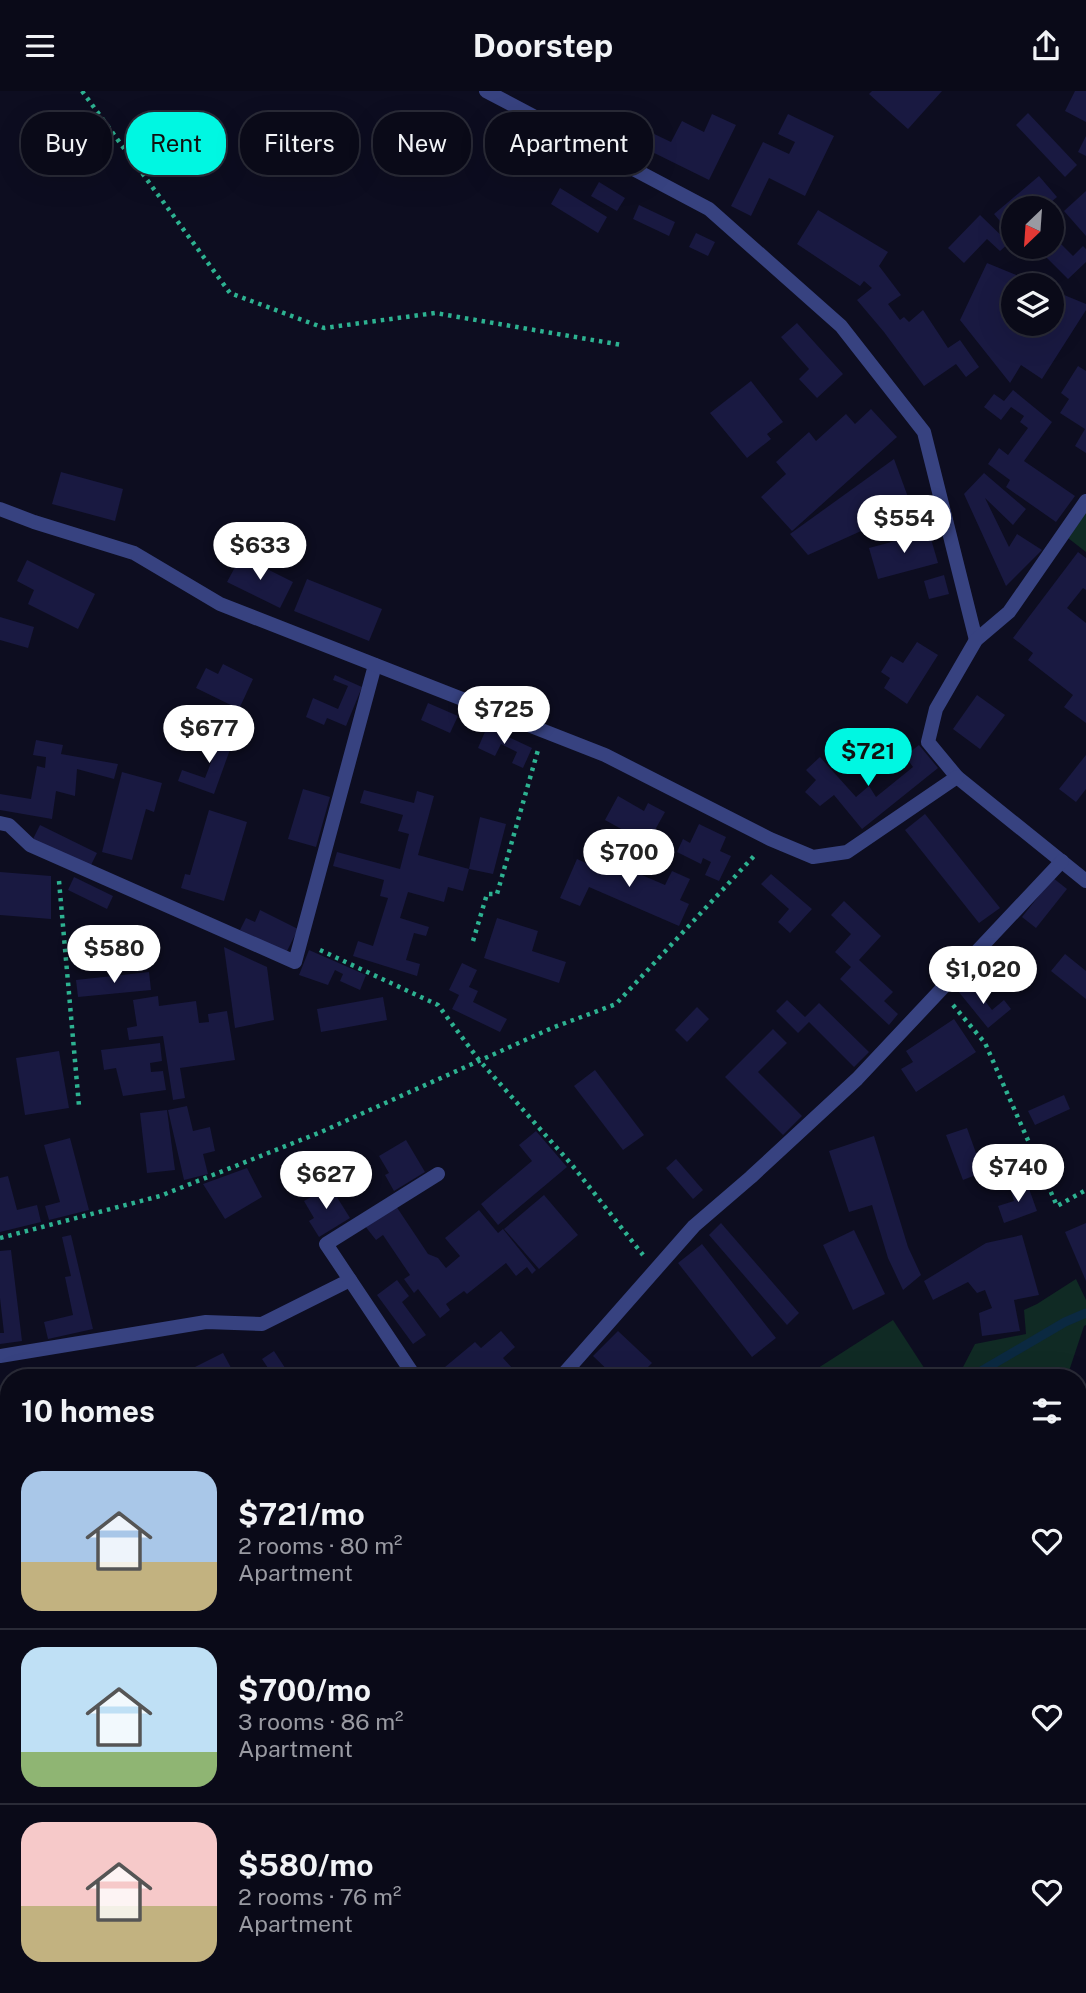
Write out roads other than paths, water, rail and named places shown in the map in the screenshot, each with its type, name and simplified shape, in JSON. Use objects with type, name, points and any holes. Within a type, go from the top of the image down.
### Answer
[{"type":"street","points":[[485,91],[709,209],[841,326],[924,432],[976,639]]},
{"type":"street","points":[[1086,501],[1009,612],[976,639],[936,709],[928,743],[957,777],[1086,881]]},
{"type":"street","points":[[0,509],[134,553],[220,604],[605,755],[770,839],[813,857],[847,852],[957,777]]},
{"type":"street","points":[[0,823],[9,825],[30,845],[295,962],[374,665]]},
{"type":"street","points":[[568,1369],[694,1226],[857,1079],[1062,861]]},
{"type":"street","points":[[410,1369],[326,1244],[438,1174]]},
{"type":"street","points":[[0,1356],[206,1322],[262,1324],[350,1280]]},
{"type":"waterway","points":[[985,1369],[1065,1322],[1086,1313]]}]
